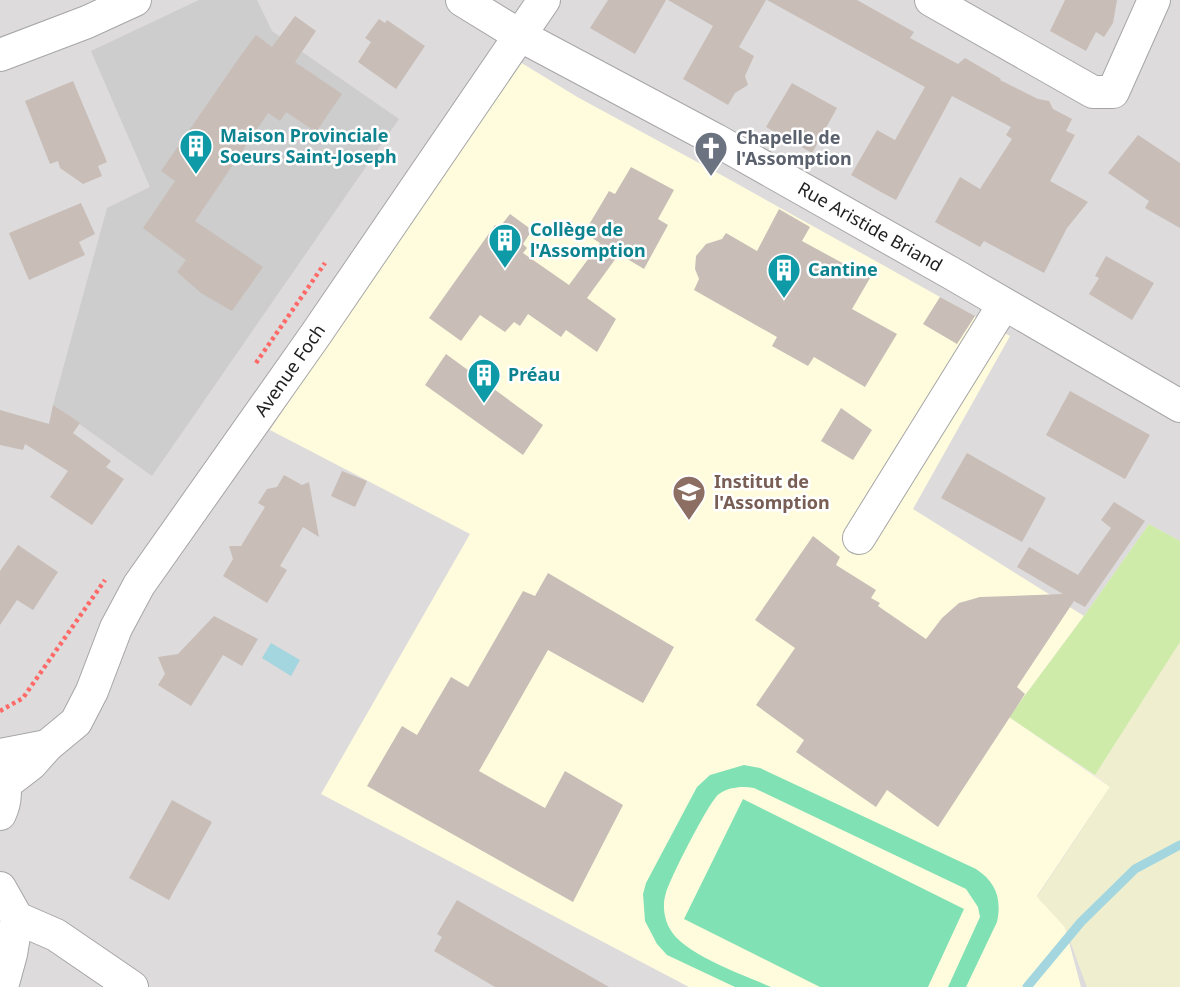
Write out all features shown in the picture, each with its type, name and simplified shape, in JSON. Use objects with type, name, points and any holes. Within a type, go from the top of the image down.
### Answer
[{"type":"street","points":[[0,55],[87,22],[135,0]]},
{"type":"street","name":"Rue Aristide Briand","points":[[462,0],[520,35],[716,140],[1180,406]]},
{"type":"street","name":"Avenue Foch","points":[[1,782],[31,764],[47,746],[76,722],[92,691],[116,628],[139,585],[316,334],[544,0]]},
{"type":"street","points":[[931,0],[1093,92],[1113,92],[1154,0]]},
{"type":"street","points":[[859,538],[1004,304]]},
{"type":"street","points":[[0,888],[17,918],[56,935],[132,987]]},
{"type":"street","points":[[2,987],[17,918]]},
{"type":"path","name":"Avenue Foch","points":[[249,372],[328,258]]},
{"type":"path","points":[[0,711],[23,698],[108,576]]},
{"type":"shaded area","points":[[0,0],[1180,0],[1180,541],[1149,524],[1009,717],[1110,787],[1065,927],[1087,987],[0,987]]},
{"type":"shaded area","name":"Maison Provinciale Soeurs Saint-Joseph","points":[[199,0],[257,0],[272,31],[399,119],[152,476],[53,405],[107,208],[150,187],[91,51]]},
{"type":"shaded area","name":"Institut de l'Assomption","points":[[515,59],[579,98],[1010,336],[913,509],[1084,616],[1009,717],[1110,787],[1037,896],[1065,927],[1081,987],[689,987],[321,794],[470,534],[270,430]]},
{"type":"green space","points":[[1149,524],[1180,541],[1180,642],[1095,775],[1009,717]]},
{"type":"green space","points":[[1180,642],[1180,987],[1087,987],[1065,927],[1037,897],[1110,787],[1095,775]]},
{"type":"green space","points":[[744,765],[760,768],[983,874],[996,892],[999,906],[997,922],[966,987],[948,987],[980,917],[978,907],[966,889],[749,787],[719,794],[707,810],[669,885],[664,911],[670,929],[687,947],[715,963],[771,987],[735,987],[667,955],[657,944],[645,921],[643,894],[646,883],[697,787],[710,775]]},
{"type":"green space","points":[[743,799],[964,909],[928,987],[820,987],[684,919]]},
{"type":"water","points":[[271,643],[300,660],[291,676],[262,658]]},
{"type":"building","points":[[608,0],[666,0],[635,54],[590,28]]},
{"type":"building","points":[[668,0],[766,0],[739,47],[754,56],[745,76],[748,85],[735,93],[728,105],[683,79],[713,26]]},
{"type":"building","points":[[767,0],[857,0],[914,32],[910,38],[958,64],[965,58],[1000,80],[1038,99],[1049,101],[1053,109],[1072,119],[1066,131],[1075,135],[1050,181],[1088,202],[1067,228],[1044,273],[984,241],[980,247],[935,222],[960,177],[980,189],[1012,139],[1006,135],[1011,127],[952,96],[896,200],[851,175],[877,130],[895,140],[925,87]]},
{"type":"building","points":[[1065,0],[1117,0],[1113,23],[1104,37],[1096,32],[1086,51],[1050,31]]},
{"type":"building","name":"Maison Provinciale Soeurs Saint-Joseph","points":[[295,16],[316,31],[295,62],[342,94],[316,132],[286,112],[280,121],[268,113],[195,221],[263,267],[232,311],[201,293],[177,272],[186,260],[143,228],[175,181],[161,171],[241,55],[256,35],[272,47]]},
{"type":"building","points":[[379,19],[385,23],[387,20],[425,46],[396,89],[358,62],[371,42],[365,38]]},
{"type":"building","points":[[73,81],[107,162],[98,166],[102,176],[83,184],[60,168],[58,161],[50,164],[25,101]]},
{"type":"building","points":[[792,83],[837,108],[812,153],[766,127]]},
{"type":"building","points":[[1138,135],[1180,163],[1180,228],[1145,208],[1149,201],[1108,173]]},
{"type":"building","name":"Collège de l'Assomption","points":[[631,167],[674,190],[658,219],[668,225],[644,269],[619,254],[587,298],[616,319],[597,352],[566,330],[561,337],[528,314],[520,326],[514,322],[505,332],[480,315],[461,341],[429,318],[495,225],[499,228],[510,214],[532,230],[523,244],[527,248],[523,253],[569,285],[600,243],[584,233],[609,191],[615,194]]},
{"type":"building","points":[[81,203],[95,234],[79,242],[85,255],[29,280],[9,233]]},
{"type":"building","name":"Cantine","points":[[779,209],[810,227],[802,241],[870,278],[852,309],[897,334],[865,387],[814,357],[808,366],[772,346],[777,337],[694,290],[699,279],[695,269],[696,256],[706,244],[722,239],[726,233],[757,251]]},
{"type":"building","points":[[1106,256],[1154,283],[1132,320],[1089,294],[1099,278],[1095,276]]},
{"type":"building","points":[[940,297],[975,316],[957,344],[923,324]]},
{"type":"building","name":"Préau","points":[[446,354],[543,425],[523,455],[425,385]]},
{"type":"building","points":[[1070,391],[1150,435],[1125,479],[1046,435]]},
{"type":"building","points":[[53,405],[80,423],[73,433],[111,461],[106,467],[124,479],[92,525],[50,497],[68,471],[25,444],[23,450],[0,445],[0,410],[49,424]]},
{"type":"building","points":[[841,408],[872,430],[853,460],[821,441]]},
{"type":"building","points":[[967,453],[1046,498],[1022,542],[941,498]]},
{"type":"building","points":[[342,471],[367,481],[355,507],[331,496]]},
{"type":"building","points":[[284,475],[302,485],[309,482],[319,537],[303,527],[280,566],[287,570],[267,603],[223,576],[233,559],[229,546],[241,546],[265,507],[258,503],[267,489],[277,487]]},
{"type":"building","points":[[1114,502],[1145,521],[1085,607],[1074,601],[1017,687],[1025,694],[938,827],[887,790],[876,807],[796,752],[804,740],[756,705],[795,648],[755,620],[813,536],[840,557],[836,565],[876,590],[871,598],[880,603],[878,606],[926,639],[942,618],[959,603],[980,597],[1063,594],[1017,567],[1029,547],[1078,575],[1111,528],[1101,520]]},
{"type":"building","points":[[18,545],[58,572],[33,610],[17,600],[0,625],[0,571]]},
{"type":"building","points":[[548,573],[674,647],[643,703],[548,650],[479,771],[545,808],[565,771],[623,805],[573,902],[367,786],[402,726],[417,735],[451,677],[468,687],[523,591],[535,596]]},
{"type":"building","points":[[214,616],[258,639],[242,666],[223,655],[191,706],[158,685],[165,674],[158,657],[178,654]]},
{"type":"building","points":[[172,800],[212,822],[169,900],[129,878]]},
{"type":"building","points":[[457,900],[609,987],[495,987],[434,951],[442,937],[437,934]]},
{"type":"waterway","points":[[1027,987],[1081,922],[1135,869],[1180,845]]},
{"type":"place","name":"Maison Provinciale Soeurs Saint-Joseph","points":[[196,176]]},
{"type":"place","name":"Chapelle de l'Assomption","points":[[711,178]]},
{"type":"place","name":"Collège de l'Assomption","points":[[505,270]]},
{"type":"place","name":"Cantine","points":[[784,300]]},
{"type":"place","name":"Préau","points":[[484,405]]},
{"type":"place","name":"Institut de l'Assomption","points":[[689,522]]}]
